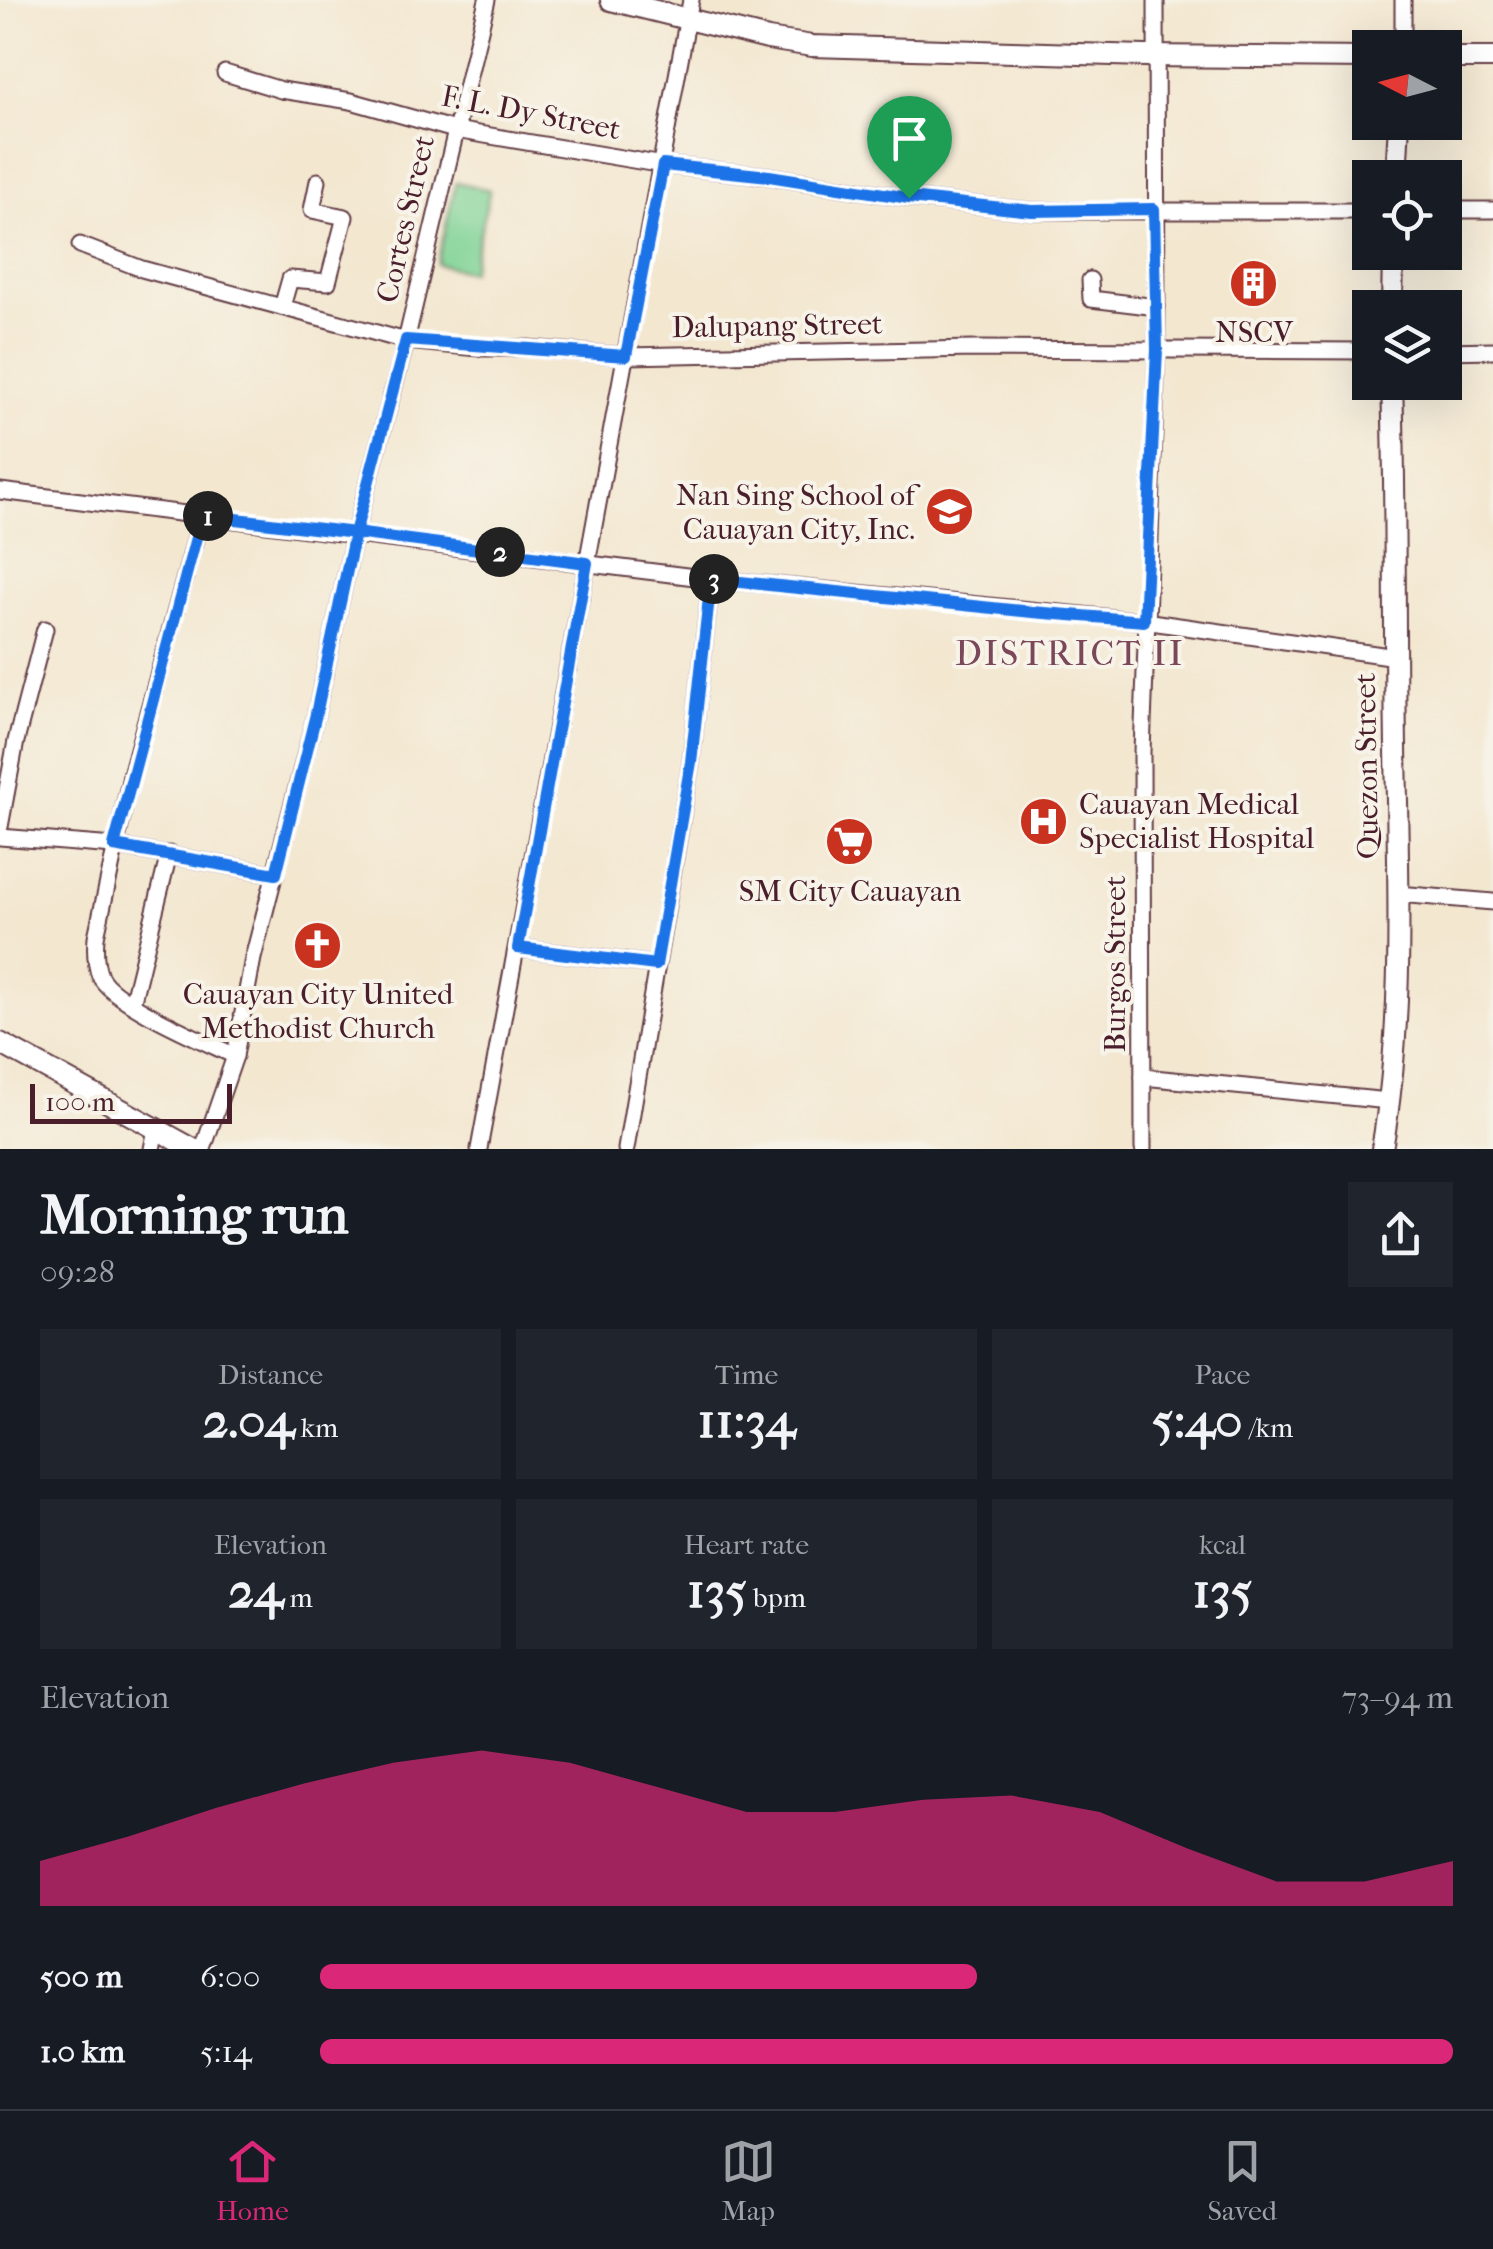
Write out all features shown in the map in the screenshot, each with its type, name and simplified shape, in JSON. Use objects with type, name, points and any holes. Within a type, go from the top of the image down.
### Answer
[{"type":"main road","points":[[611,0],[689,9],[768,39],[812,46],[1352,58]]},
{"type":"main road","points":[[1462,58],[1493,58]]},
{"type":"main road","name":"Quezon Street","points":[[1382,1149],[1394,1052],[1398,894],[1393,400]]},
{"type":"main road","points":[[0,1043],[154,1139],[193,1149]]},
{"type":"street","name":"Cortes Street","points":[[204,1149],[234,1056],[252,958],[316,714],[355,533],[406,340],[487,0]]},
{"type":"street","name":"Burgos Street","points":[[1143,1149],[1144,621],[1157,350],[1156,0]]},
{"type":"street","points":[[1402,0],[1403,30]]},
{"type":"street","points":[[480,1149],[689,9]]},
{"type":"street","name":"F. L. Dy Street","points":[[225,72],[280,90],[351,100],[456,130],[663,165],[988,208],[1352,210]]},
{"type":"street","points":[[282,307],[290,279],[328,282],[345,217],[312,210],[318,182]]},
{"type":"street","points":[[1462,210],[1493,210]]},
{"type":"street","name":"Dalupang Street","points":[[80,245],[142,269],[406,340],[626,356],[975,349],[1352,351]]},
{"type":"street","points":[[1090,280],[1090,299],[1157,307]]},
{"type":"street","points":[[1462,350],[1493,350]]},
{"type":"street","points":[[0,491],[711,579],[1144,621],[1396,657]]},
{"type":"street","points":[[202,515],[114,846],[95,954],[101,980],[132,1004],[234,1056]]},
{"type":"street","points":[[626,1149],[691,762],[711,579]]},
{"type":"street","points":[[0,828],[8,737],[45,629]]},
{"type":"street","points":[[0,836],[114,846],[276,874]]},
{"type":"street","points":[[132,1004],[169,854]]},
{"type":"street","points":[[1398,894],[1493,902]]},
{"type":"street","points":[[518,948],[656,965]]},
{"type":"street","points":[[1143,1077],[1389,1102]]},
{"type":"green space","points":[[456,182],[490,190],[471,272],[437,264]]},
{"type":"place","name":"NSCV","points":[[1254,283]]},
{"type":"place","name":"Nan Sing School of Cauayan City, Inc.","points":[[950,512]]},
{"type":"place","name":"Cauayan Medical Specialist Hospital","points":[[1044,821]]},
{"type":"place","name":"SM City Cauayan","points":[[850,842]]},
{"type":"place","name":"Cauayan City United Methodist Church","points":[[318,945]]},
{"type":"district","name":"DISTRICT II","points":[[1070,653]]},
{"type":"route","points":[[909,198],[769,176],[663,165],[626,356],[406,340],[355,533],[202,515],[114,846],[276,874],[355,533],[587,563],[518,948],[656,965],[691,762],[711,579],[1144,621],[1157,350],[1154,209],[1032,211],[909,198]]}]
